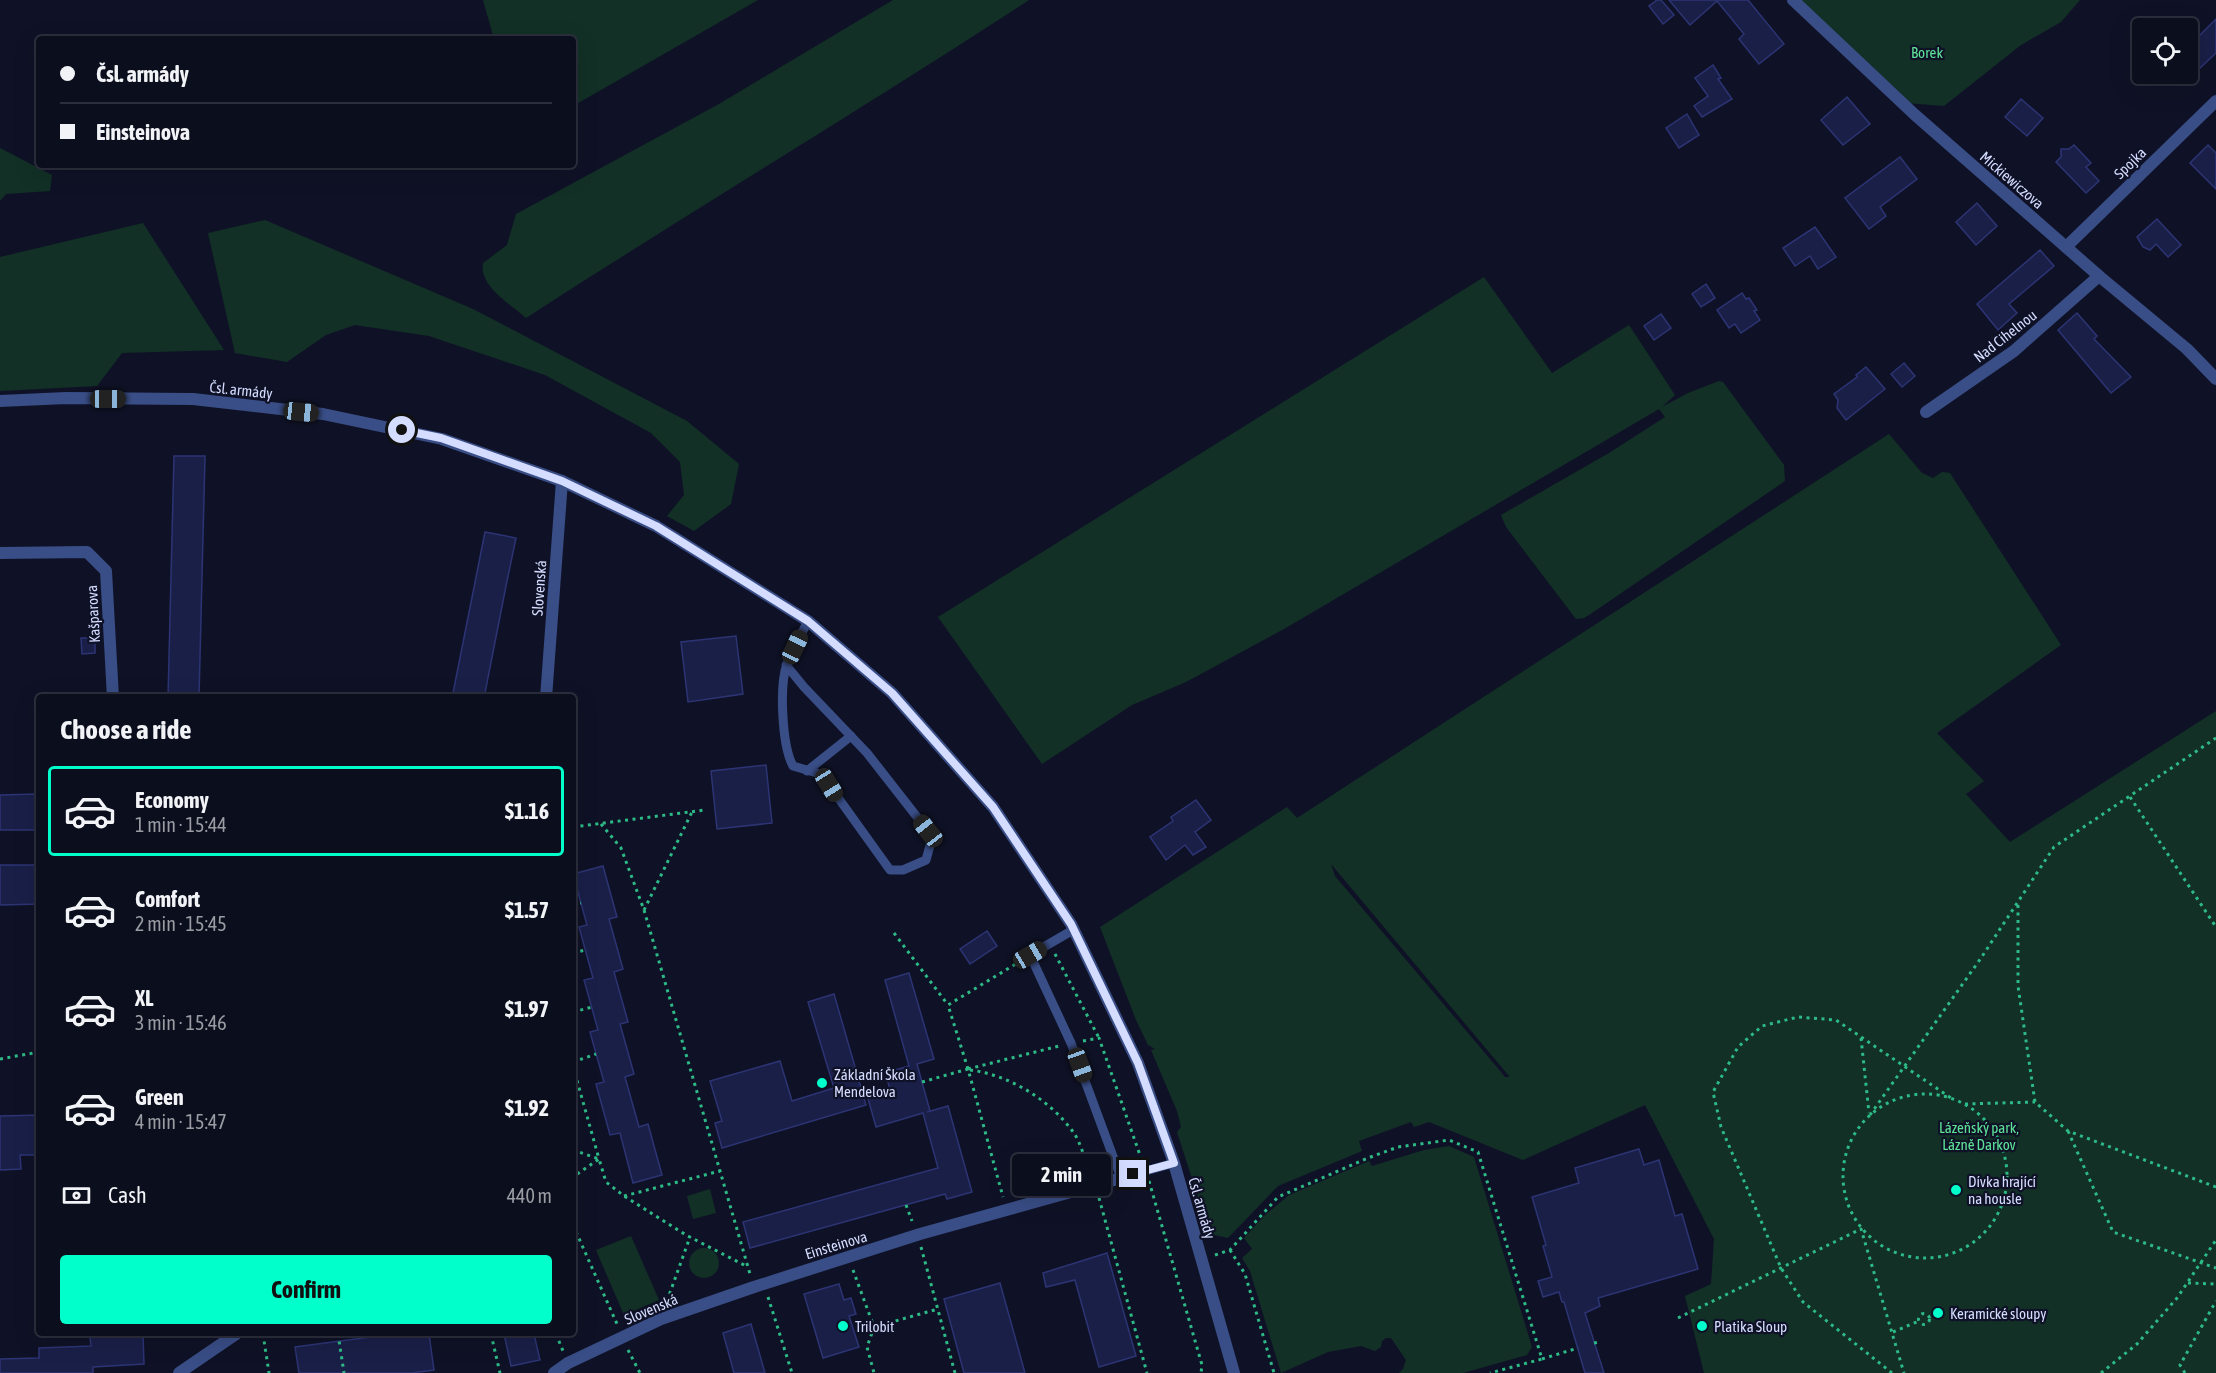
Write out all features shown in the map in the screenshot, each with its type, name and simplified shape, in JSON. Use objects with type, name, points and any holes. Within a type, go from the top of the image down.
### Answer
[{"type":"street","name":"Mickiewiczova","points":[[1792,0],[1914,114],[2098,276],[2187,350],[2216,379]]},
{"type":"street","name":"Spojka","points":[[2066,247],[2216,101]]},
{"type":"street","name":"Nad Cihelnou","points":[[1926,412],[2014,351],[2098,276]]},
{"type":"street","name":"Čsl. armády","points":[[0,400],[193,399],[323,414],[441,438],[562,481],[656,526],[808,621],[892,693],[993,807],[1073,930],[1138,1063],[1174,1163],[1234,1373]]},
{"type":"street","name":"Slovenská","points":[[546,694],[562,481]]},
{"type":"street","name":"Kašparova","points":[[0,553],[87,552],[106,571],[113,694]]},
{"type":"street","name":"Einsteinova","points":[[759,1285],[918,1236],[1121,1178]]},
{"type":"street","name":"Slovenská","points":[[554,1373],[568,1363],[661,1319],[759,1285]]},
{"type":"street","points":[[179,1373],[233,1336]]},
{"type":"lane","points":[[786,664],[804,687],[867,753],[928,831],[932,842],[926,860],[903,870],[890,870],[829,785],[816,773],[793,766],[787,747],[783,702],[786,664],[808,621]]},
{"type":"lane","points":[[807,771],[851,736]]},
{"type":"lane","points":[[1073,930],[1030,955],[1071,1043],[1121,1178]]},
{"type":"lane","name":"Einsteinova","points":[[1121,1178],[1174,1163]]},
{"type":"path","points":[[1904,1373],[1861,1229],[1846,1201],[1842,1170],[1851,1140],[1904,1068],[2054,847],[2216,738]]},
{"type":"path","points":[[2130,797],[2216,927]]},
{"type":"path","points":[[576,827],[705,810]]},
{"type":"path","points":[[644,910],[692,812]]},
{"type":"path","points":[[601,824],[621,848],[644,910],[748,1267],[759,1285],[792,1373]]},
{"type":"path","points":[[576,904],[581,903]]},
{"type":"path","points":[[2018,903],[2018,987],[2035,1102],[2068,1131],[2216,1187]]},
{"type":"path","points":[[894,933],[948,1005],[968,1069],[1006,1210]]},
{"type":"path","points":[[1050,944],[1099,1038]]},
{"type":"path","points":[[576,952],[585,950]]},
{"type":"path","points":[[948,1005],[1030,955]]},
{"type":"path","points":[[576,1011],[592,1008]]},
{"type":"path","points":[[1861,1229],[1886,1250],[1917,1259],[1949,1256],[1978,1241],[1998,1216],[2008,1185],[2005,1153],[1990,1124],[1965,1104],[1951,1098],[1904,1068],[1836,1020],[1798,1017],[1762,1026],[1738,1047],[1713,1092],[1721,1127],[1781,1268],[1803,1302],[1892,1373]]},
{"type":"path","points":[[1861,1038],[1870,1115]]},
{"type":"path","points":[[0,1059],[36,1053]]},
{"type":"path","points":[[576,1061],[596,1054]]},
{"type":"path","points":[[922,1082],[968,1069],[985,1072],[1017,1086],[1046,1103],[1075,1134],[1095,1185],[1147,1373]]},
{"type":"path","points":[[576,1077],[606,1182],[624,1196],[690,1237],[748,1267]]},
{"type":"path","points":[[1870,1115],[1894,1100],[1923,1094],[1951,1098]]},
{"type":"path","points":[[1965,1104],[2035,1102]]},
{"type":"path","points":[[2068,1131],[2113,1232],[2216,1268]]},
{"type":"path","points":[[1274,1373],[1245,1274],[1231,1249],[1278,1197],[1398,1147],[1449,1140],[1478,1152],[1542,1359]]},
{"type":"path","points":[[576,1151],[599,1159]]},
{"type":"path","points":[[576,1175],[599,1159]]},
{"type":"path","points":[[624,1196],[720,1170]]},
{"type":"path","points":[[906,1205],[918,1236],[956,1373]]},
{"type":"path","points":[[1678,1318],[1861,1229]]},
{"type":"path","points":[[576,1232],[640,1373]]},
{"type":"path","points":[[661,1319],[690,1237]]},
{"type":"path","points":[[2101,1373],[2137,1344],[2188,1283],[2216,1240]]},
{"type":"path","points":[[848,1257],[874,1327],[867,1347],[874,1373]]},
{"type":"path","points":[[2188,1283],[2216,1284]]},
{"type":"path","points":[[2185,1373],[2180,1365],[2216,1301]]},
{"type":"path","points":[[874,1327],[938,1309]]},
{"type":"path","points":[[1893,1332],[1919,1321]]},
{"type":"path","points":[[263,1336],[269,1373]]},
{"type":"path","points":[[338,1336],[344,1373]]},
{"type":"path","points":[[491,1336],[500,1373]]},
{"type":"path","points":[[1594,1343],[1599,1341]]},
{"type":"path","points":[[1490,1373],[1578,1348]]},
{"type":"green space","points":[[483,0],[758,0],[576,104],[576,36],[493,36]]},
{"type":"green space","points":[[893,0],[1029,0],[526,318],[497,294],[486,280],[483,263],[507,245],[516,214],[719,104]]},
{"type":"green space","name":"Borek","points":[[1799,0],[2080,0],[2061,22],[2021,45],[1944,106],[1906,103]]},
{"type":"green space","points":[[0,148],[52,175],[50,191],[6,194],[0,201]]},
{"type":"green space","points":[[265,220],[473,309],[687,421],[739,464],[731,504],[694,531],[667,516],[684,495],[680,462],[651,433],[545,375],[429,336],[355,325],[326,335],[287,362],[235,353],[208,233]]},
{"type":"green space","points":[[143,223],[224,350],[122,353],[97,386],[0,391],[0,257]]},
{"type":"green space","points":[[1484,277],[1552,373],[1629,325],[1675,395],[1662,407],[1688,393],[1719,381],[1723,382],[1784,465],[1785,481],[1592,613],[1584,618],[1576,619],[1506,527],[1501,515],[1609,453],[1665,417],[1659,409],[1284,629],[1186,682],[1132,705],[1042,764],[938,617]]},
{"type":"green space","name":"Lázeňský park, Lázně Darkov","points":[[1889,434],[1922,473],[1933,478],[1942,472],[1950,473],[2061,645],[1937,733],[1984,781],[1966,794],[2010,842],[2216,711],[2216,1373],[1704,1373],[1685,1296],[1711,1284],[1714,1239],[1645,1105],[1523,1160],[1429,1122],[1414,1127],[1411,1122],[1359,1141],[1362,1151],[1278,1186],[1228,1238],[1210,1234],[1177,1132],[1181,1127],[1177,1111],[1151,1050],[1155,1049],[1148,1045],[1136,1020],[1100,927],[1287,807],[1297,818]],"holes":[[[1331,864],[1509,1076],[1505,1077],[1335,876]]]},
{"type":"green space","points":[[1449,1146],[1474,1157],[1532,1347],[1527,1355],[1463,1373],[1399,1373],[1406,1360],[1391,1338],[1386,1338],[1382,1341],[1381,1347],[1375,1351],[1361,1346],[1328,1352],[1281,1373],[1250,1271],[1242,1258],[1252,1249],[1244,1238],[1264,1216],[1289,1195],[1369,1161],[1372,1166],[1424,1150]]},
{"type":"green space","points":[[710,1189],[716,1213],[693,1219],[687,1196]]},
{"type":"green space","points":[[631,1236],[659,1300],[624,1315],[596,1250]]},
{"type":"green space","points":[[704,1248],[715,1252],[719,1263],[715,1274],[704,1278],[693,1274],[689,1263],[693,1252]]},
{"type":"building","points":[[1661,0],[1674,15],[1663,24],[1649,6]]},
{"type":"building","points":[[1669,0],[1748,0],[1784,44],[1759,64],[1739,39],[1744,34],[1717,1],[1690,25]]},
{"type":"building","points":[[2216,19],[2216,53],[2200,68],[2198,66],[2198,37]]},
{"type":"building","points":[[1713,65],[1721,78],[1718,79],[1732,99],[1702,117],[1694,106],[1708,96],[1695,78]]},
{"type":"building","points":[[1847,97],[1870,124],[1843,145],[1821,120]]},
{"type":"building","points":[[2021,99],[2043,118],[2027,136],[2005,117]]},
{"type":"building","points":[[1687,114],[1699,135],[1679,148],[1666,128]]},
{"type":"building","points":[[2074,145],[2091,163],[2086,167],[2099,181],[2086,193],[2056,162],[2061,157],[2061,149],[2069,149]]},
{"type":"building","points":[[2208,145],[2216,153],[2216,189],[2190,163]]},
{"type":"building","points":[[1900,157],[1917,179],[1880,207],[1886,216],[1869,229],[1845,198]]},
{"type":"building","points":[[1977,203],[1997,226],[1976,245],[1956,222]]},
{"type":"building","points":[[2157,219],[2181,245],[2168,257],[2156,244],[2150,250],[2143,247],[2137,237]]},
{"type":"building","points":[[1815,227],[1836,257],[1818,269],[1810,256],[1795,266],[1783,248]]},
{"type":"building","points":[[2040,250],[2054,266],[2009,304],[2017,313],[1998,330],[1977,304]]},
{"type":"building","points":[[1706,284],[1715,298],[1701,307],[1692,294]]},
{"type":"building","points":[[1742,293],[1746,299],[1749,298],[1757,310],[1754,311],[1760,320],[1741,333],[1735,324],[1729,328],[1717,310]]},
{"type":"building","points":[[2077,313],[2097,336],[2094,339],[2131,377],[2111,393],[2058,330]]},
{"type":"building","points":[[1661,314],[1671,328],[1654,340],[1644,326]]},
{"type":"building","points":[[1904,363],[1915,376],[1902,387],[1891,374]]},
{"type":"building","points":[[1866,367],[1885,389],[1846,420],[1837,408],[1838,400],[1834,394],[1857,377],[1856,375]]},
{"type":"building","points":[[174,456],[205,456],[199,694],[168,694]]},
{"type":"building","points":[[485,532],[516,538],[485,694],[453,694]]},
{"type":"building","points":[[736,636],[743,694],[688,702],[681,642]]},
{"type":"building","points":[[81,638],[95,638],[95,653],[82,654]]},
{"type":"building","points":[[766,765],[772,823],[717,829],[711,771]]},
{"type":"building","points":[[36,794],[36,830],[0,830],[0,795]]},
{"type":"building","points":[[1196,800],[1211,820],[1195,832],[1206,847],[1193,855],[1185,845],[1166,860],[1150,837],[1173,821],[1171,817]]},
{"type":"building","points":[[0,865],[36,865],[36,904],[0,905]]},
{"type":"building","points":[[603,866],[617,917],[609,919],[623,969],[614,972],[628,1022],[620,1024],[634,1074],[625,1077],[639,1127],[648,1124],[662,1175],[633,1183],[620,1133],[610,1135],[596,1084],[604,1082],[590,1032],[598,1030],[584,980],[593,978],[579,927],[587,925],[576,885],[576,873]]},
{"type":"building","points":[[987,931],[997,946],[970,964],[960,949]]},
{"type":"building","points":[[909,973],[934,1059],[917,1064],[930,1111],[927,1112],[948,1106],[972,1192],[947,1199],[945,1194],[750,1248],[743,1222],[938,1168],[923,1113],[876,1127],[867,1095],[890,1089],[885,1073],[909,1066],[885,980]]},
{"type":"building","points":[[834,994],[866,1105],[722,1148],[715,1123],[722,1121],[710,1081],[780,1061],[792,1101],[834,1088],[808,1002]]},
{"type":"building","points":[[36,1115],[36,1155],[20,1155],[21,1169],[0,1170],[0,1116]]},
{"type":"building","points":[[1639,1149],[1644,1165],[1659,1160],[1675,1216],[1682,1214],[1698,1269],[1598,1298],[1600,1306],[1585,1313],[1604,1373],[1585,1373],[1559,1292],[1543,1297],[1538,1281],[1552,1277],[1543,1246],[1546,1245],[1532,1197],[1579,1183],[1575,1168]]},
{"type":"building","points":[[1107,1253],[1136,1356],[1099,1367],[1075,1280],[1046,1287],[1043,1273]]},
{"type":"building","points":[[1000,1283],[1025,1373],[964,1373],[944,1299]]},
{"type":"building","points":[[839,1284],[844,1300],[851,1298],[856,1314],[849,1316],[859,1347],[823,1358],[804,1294]]},
{"type":"building","points":[[751,1324],[765,1373],[734,1373],[723,1333]]},
{"type":"building","points":[[143,1336],[144,1364],[93,1367],[93,1373],[0,1373],[0,1359],[39,1358],[39,1348],[91,1346],[90,1337]]},
{"type":"building","points":[[379,1336],[429,1336],[434,1370],[412,1373],[299,1373],[295,1347]]},
{"type":"building","points":[[504,1336],[534,1336],[540,1360],[511,1366]]},
{"type":"place","name":"Základní Škola Mendelova","points":[[822,1083]]},
{"type":"place","name":"Dívka hrající na housle","points":[[1956,1190]]},
{"type":"place","name":"Keramické sloupy","points":[[1938,1313]]},
{"type":"place","name":"Trilobit","points":[[843,1326]]},
{"type":"place","name":"Platika Sloup","points":[[1702,1326]]},
{"type":"route","points":[[402,430],[441,438],[562,481],[656,526],[808,621],[892,693],[993,807],[1071,924],[1138,1063],[1174,1163],[1133,1174]]}]
